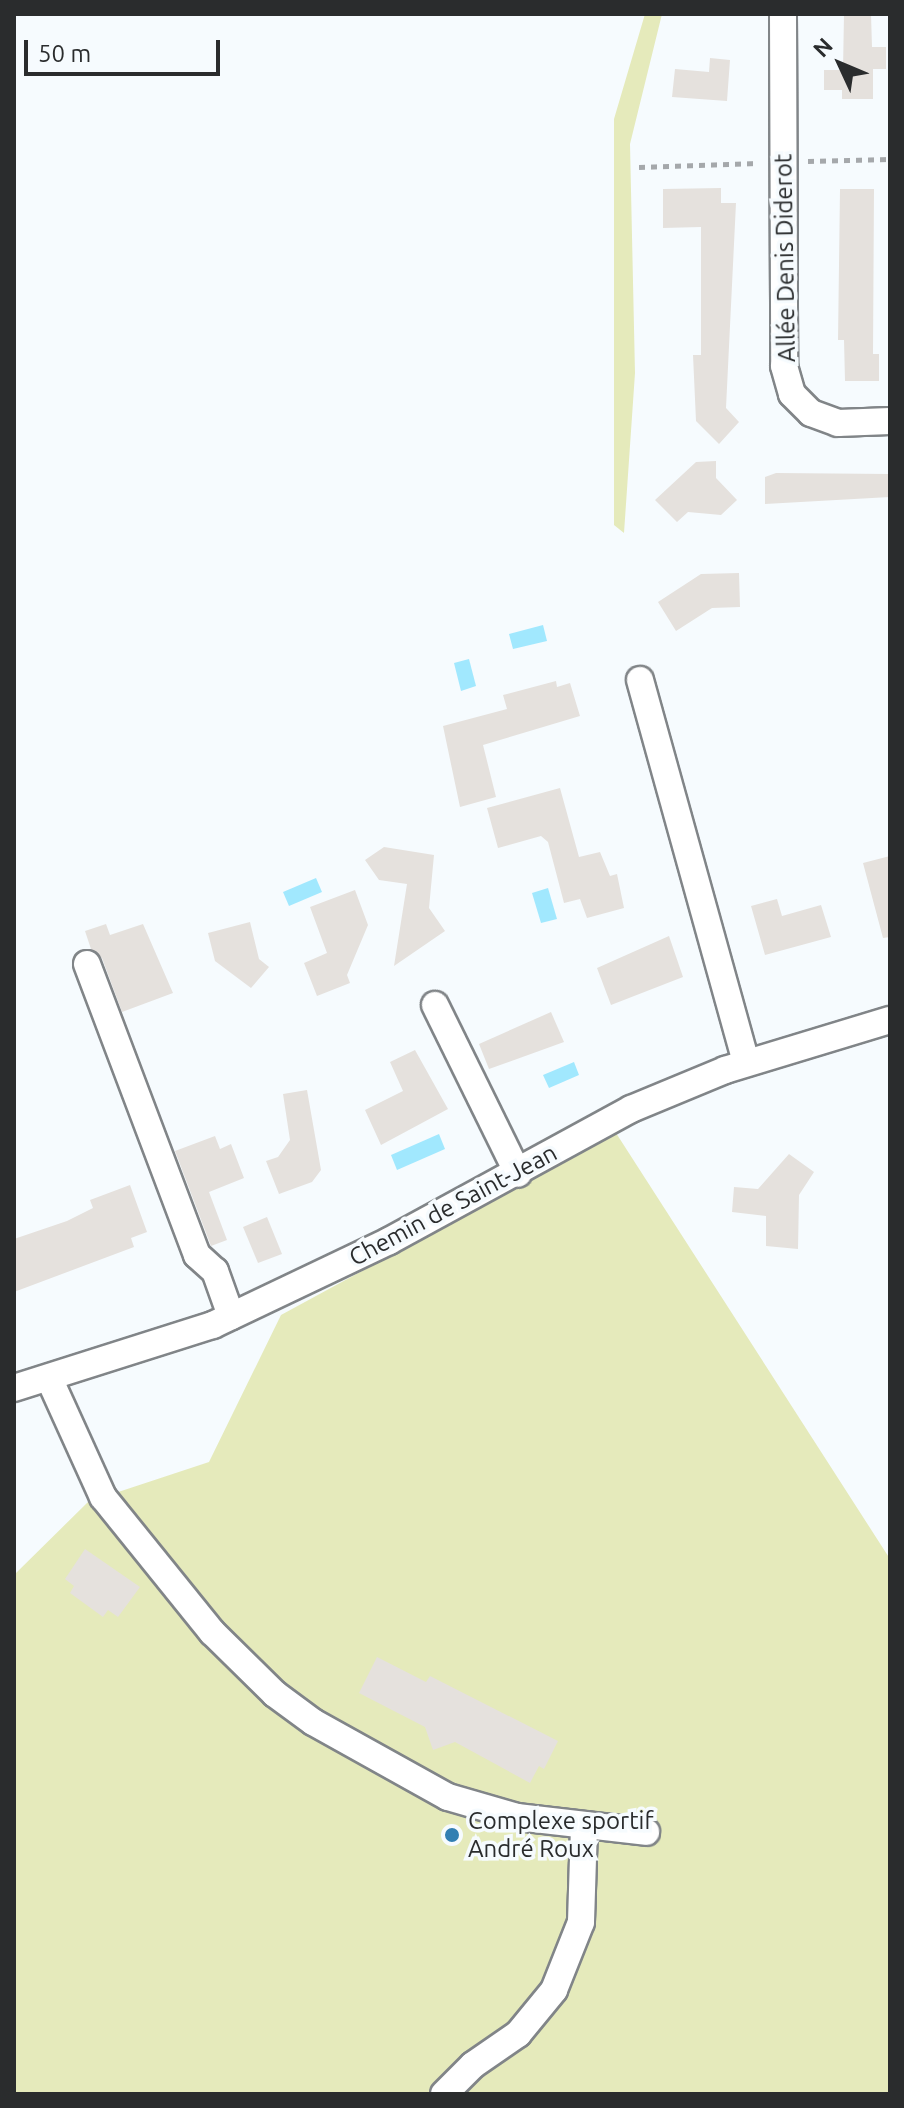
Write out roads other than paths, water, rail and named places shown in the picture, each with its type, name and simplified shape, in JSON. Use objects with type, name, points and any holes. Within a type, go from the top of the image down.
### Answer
[{"type":"street","name":"Allée Denis Diderot","points":[[783,14],[784,366],[792,394],[811,413],[838,423],[890,421]]},
{"type":"street","points":[[640,680],[746,1063]]},
{"type":"street","points":[[87,964],[197,1255],[215,1271],[231,1316]]},
{"type":"street","points":[[435,1005],[518,1174]]},
{"type":"street","name":"Chemin de Saint-Jean","points":[[14,1388],[231,1316],[518,1174],[631,1109],[746,1063],[890,1020]]},
{"type":"street","points":[[49,1378],[103,1497],[212,1632],[275,1694],[313,1722],[448,1797],[517,1817],[646,1832]]},
{"type":"street","points":[[444,2094],[473,2065],[518,2034],[554,1990],[581,1922],[584,1827]]},
{"type":"water","points":[[543,625],[547,641],[513,649],[509,634]]},
{"type":"water","points":[[469,659],[476,686],[461,691],[454,663]]},
{"type":"water","points":[[316,878],[322,892],[289,906],[283,892]]},
{"type":"water","points":[[548,888],[557,919],[541,923],[532,893]]},
{"type":"water","points":[[574,1062],[579,1075],[549,1088],[543,1075]]},
{"type":"water","points":[[439,1134],[445,1149],[397,1170],[391,1155]]},
{"type":"place","name":"Complexe sportif André Roux","points":[[452,1835]]}]
